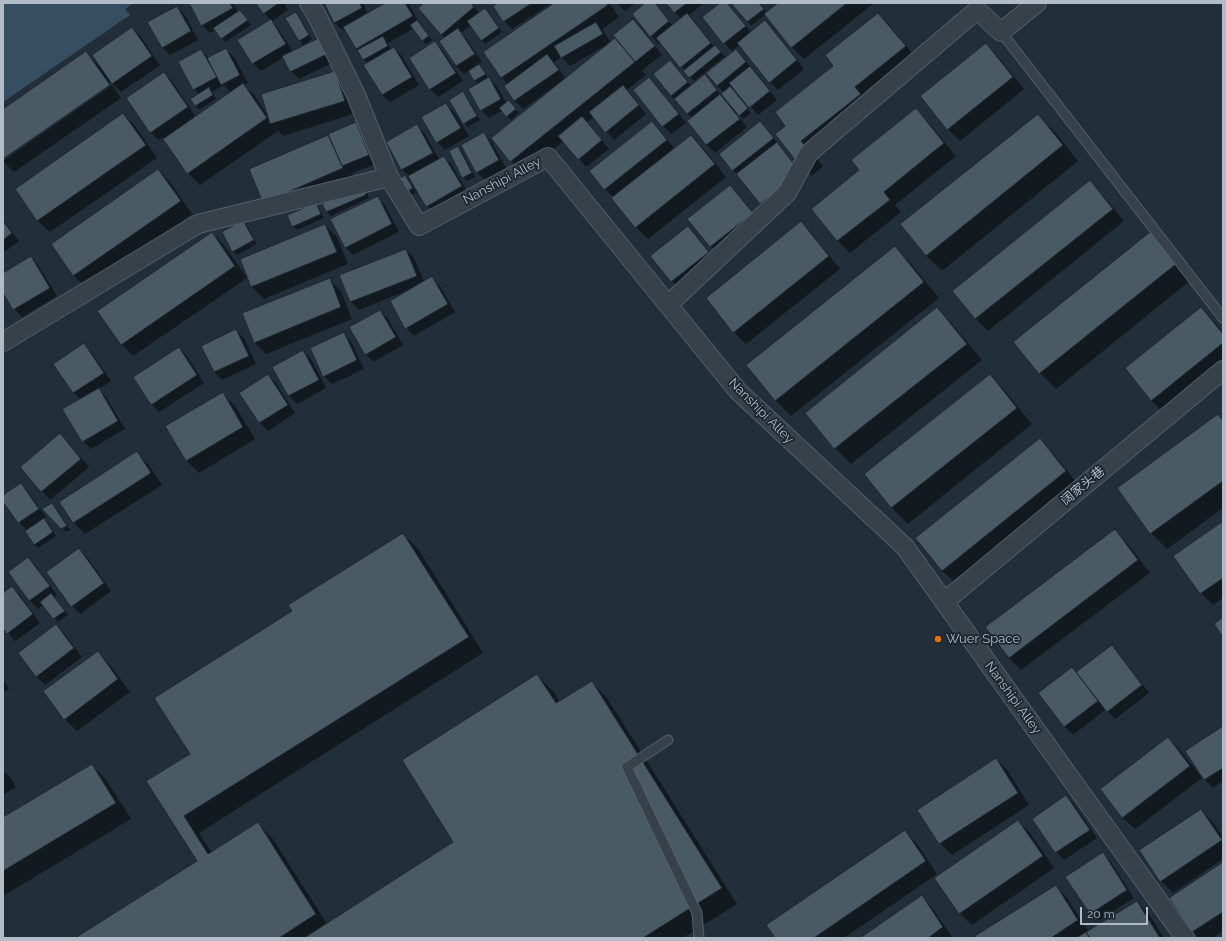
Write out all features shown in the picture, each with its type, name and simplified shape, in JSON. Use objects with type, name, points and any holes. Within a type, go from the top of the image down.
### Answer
[{"type":"street","name":"Nanshipi Alley","points":[[308,3],[316,14],[356,95],[389,177],[419,226],[548,157],[738,391],[905,547],[1185,938]]},
{"type":"street","points":[[668,305],[787,193],[809,153],[977,10],[1001,32],[1037,3]]},
{"type":"street","points":[[3,342],[198,224],[389,177]]},
{"type":"street","name":"阔家头巷","points":[[944,602],[1223,370]]},
{"type":"lane","points":[[1001,32],[1223,318]]},
{"type":"lane","points":[[668,740],[627,767],[697,913],[699,938]]},
{"type":"water","points":[[3,3],[133,3],[125,9],[130,15],[3,102]]},
{"type":"building","points":[[189,3],[230,3],[233,8],[201,26]]},
{"type":"building","points":[[256,3],[279,3],[263,14]]},
{"type":"building","points":[[324,3],[360,3],[362,8],[334,23]]},
{"type":"building","points":[[385,3],[405,3],[413,16],[356,49],[343,27]]},
{"type":"building","points":[[424,3],[471,3],[474,7],[441,35],[418,8]]},
{"type":"building","points":[[497,3],[532,3],[503,22],[493,6]]},
{"type":"building","points":[[554,3],[606,3],[608,5],[501,78],[483,52]]},
{"type":"building","points":[[645,3],[655,3],[669,21],[650,37],[632,14]]},
{"type":"building","points":[[666,3],[687,3],[674,13]]},
{"type":"building","points":[[720,3],[727,3],[746,26],[723,44],[702,17]]},
{"type":"building","points":[[731,3],[759,3],[764,9],[747,22]]},
{"type":"building","points":[[778,3],[847,3],[791,48],[764,14]]},
{"type":"building","points":[[177,6],[191,31],[162,48],[147,22]]},
{"type":"building","points":[[485,8],[499,28],[481,41],[467,21]]},
{"type":"building","points":[[240,10],[248,20],[221,39],[213,28]]},
{"type":"building","points":[[296,12],[309,35],[299,41],[285,18]]},
{"type":"building","points":[[687,13],[711,43],[680,68],[656,38]]},
{"type":"building","points":[[878,13],[906,46],[855,87],[861,94],[801,141],[812,154],[799,165],[775,134],[785,126],[775,112],[833,66],[825,55]]},
{"type":"building","points":[[271,19],[286,44],[252,64],[237,40]]},
{"type":"building","points":[[633,19],[655,46],[635,62],[613,35]]},
{"type":"building","points":[[417,20],[429,36],[422,41],[410,25]]},
{"type":"building","points":[[765,20],[797,60],[769,83],[737,43]]},
{"type":"building","points":[[596,22],[603,34],[561,58],[554,46]]},
{"type":"building","points":[[132,27],[152,56],[112,84],[92,55]]},
{"type":"building","points":[[458,28],[475,54],[456,66],[439,41]]},
{"type":"building","points":[[383,36],[388,46],[363,60],[357,50]]},
{"type":"building","points":[[319,38],[327,54],[290,72],[282,56]]},
{"type":"building","points":[[615,38],[635,62],[510,162],[491,138]]},
{"type":"building","points":[[435,41],[456,73],[429,90],[409,58]]},
{"type":"building","points":[[986,43],[1013,77],[947,130],[920,96]]},
{"type":"building","points":[[715,45],[721,52],[689,78],[683,71]]},
{"type":"building","points":[[394,47],[412,77],[382,95],[363,65]]},
{"type":"building","points":[[226,48],[240,75],[221,85],[207,58]]},
{"type":"building","points":[[201,49],[217,77],[193,90],[178,62]]},
{"type":"building","points":[[736,49],[746,62],[717,86],[706,73]]},
{"type":"building","points":[[86,51],[110,85],[3,159],[3,109]]},
{"type":"building","points":[[547,54],[559,70],[514,101],[504,86]]},
{"type":"building","points":[[670,60],[688,82],[671,96],[653,74]]},
{"type":"building","points":[[479,64],[486,74],[474,81],[468,71]]},
{"type":"building","points":[[750,66],[770,91],[749,108],[729,83]]},
{"type":"building","points":[[335,71],[345,101],[270,124],[261,94]]},
{"type":"building","points":[[164,72],[188,107],[150,133],[126,98]]},
{"type":"building","points":[[705,74],[717,90],[687,114],[674,99]]},
{"type":"building","points":[[489,77],[501,99],[480,111],[468,89]]},
{"type":"building","points":[[649,77],[679,114],[662,127],[633,90]]},
{"type":"building","points":[[243,83],[267,118],[187,174],[163,139]]},
{"type":"building","points":[[623,85],[639,105],[605,133],[589,112]]},
{"type":"building","points":[[730,86],[748,108],[739,116],[721,94]]},
{"type":"building","points":[[209,87],[213,95],[195,106],[190,99]]},
{"type":"building","points":[[463,91],[477,116],[463,124],[449,100]]},
{"type":"building","points":[[720,94],[740,119],[706,145],[687,121]]},
{"type":"building","points":[[509,100],[516,109],[506,117],[499,108]]},
{"type":"building","points":[[446,103],[461,128],[436,143],[421,117]]},
{"type":"building","points":[[916,108],[944,143],[884,192],[890,200],[837,241],[811,209],[859,170],[851,160]]},
{"type":"building","points":[[123,113],[146,145],[37,221],[15,189]]},
{"type":"building","points":[[1038,114],[1063,145],[926,256],[900,224]]},
{"type":"building","points":[[582,116],[602,140],[578,160],[558,136]]},
{"type":"building","points":[[652,121],[667,140],[604,190],[589,171]]},
{"type":"building","points":[[760,121],[774,138],[732,171],[719,154]]},
{"type":"building","points":[[356,122],[369,155],[342,166],[328,134]]},
{"type":"building","points":[[417,124],[433,153],[401,170],[386,142]]},
{"type":"building","points":[[484,132],[499,160],[476,173],[461,145]]},
{"type":"building","points":[[328,135],[343,168],[263,203],[249,169]]},
{"type":"building","points":[[691,135],[715,164],[635,228],[611,198]]},
{"type":"building","points":[[777,142],[800,172],[760,204],[736,174]]},
{"type":"building","points":[[458,146],[472,173],[462,178],[449,151]]},
{"type":"building","points":[[444,156],[462,186],[426,207],[408,176]]},
{"type":"building","points":[[158,169],[181,201],[73,276],[51,244]]},
{"type":"building","points":[[405,175],[413,188],[406,192],[398,180]]},
{"type":"building","points":[[1090,180],[1113,209],[975,319],[952,291]]},
{"type":"building","points":[[730,185],[753,213],[710,247],[687,219]]},
{"type":"building","points":[[362,186],[366,195],[326,212],[322,204]]},
{"type":"building","points":[[378,196],[392,224],[345,248],[330,219]]},
{"type":"building","points":[[316,203],[321,214],[292,227],[287,215]]},
{"type":"building","points":[[243,220],[254,240],[232,252],[222,232]]},
{"type":"building","points":[[3,221],[12,233],[3,240]]},
{"type":"building","points":[[801,221],[829,256],[733,333],[706,298]]},
{"type":"building","points":[[325,224],[337,252],[251,287],[240,259]]},
{"type":"building","points":[[688,226],[709,252],[671,282],[650,256]]},
{"type":"building","points":[[212,232],[235,266],[121,345],[97,311]]},
{"type":"building","points":[[1150,232],[1176,264],[1039,374],[1013,342]]},
{"type":"building","points":[[895,246],[924,282],[775,401],[746,365]]},
{"type":"building","points":[[406,249],[417,276],[350,302],[339,275]]},
{"type":"building","points":[[31,256],[50,288],[13,310],[3,293],[3,273]]},
{"type":"building","points":[[432,276],[448,304],[405,329],[390,301]]},
{"type":"building","points":[[330,278],[341,307],[254,343],[242,313]]},
{"type":"building","points":[[937,307],[967,344],[834,449],[805,413]]},
{"type":"building","points":[[1201,307],[1223,334],[1223,343],[1151,401],[1125,368]]},
{"type":"building","points":[[380,310],[396,337],[365,355],[349,327]]},
{"type":"building","points":[[236,329],[249,356],[214,372],[201,346]]},
{"type":"building","points":[[344,332],[357,360],[323,377],[310,348]]},
{"type":"building","points":[[84,343],[104,373],[73,393],[53,364]]},
{"type":"building","points":[[179,347],[197,375],[151,405],[133,377]]},
{"type":"building","points":[[303,350],[319,380],[288,396],[272,367]]},
{"type":"building","points":[[268,374],[288,405],[259,423],[239,393]]},
{"type":"building","points":[[990,374],[1017,408],[891,508],[864,474]]},
{"type":"building","points":[[99,388],[118,421],[82,442],[62,409]]},
{"type":"building","points":[[223,392],[243,427],[186,461],[165,426]]},
{"type":"building","points":[[1218,414],[1223,421],[1223,481],[1150,534],[1117,488]]},
{"type":"building","points":[[60,433],[81,459],[41,492],[20,467]]},
{"type":"building","points":[[1040,438],[1066,471],[942,571],[915,538]]},
{"type":"building","points":[[137,451],[151,473],[73,523],[59,502]]},
{"type":"building","points":[[21,483],[39,509],[18,523],[3,502],[3,495]]},
{"type":"building","points":[[52,503],[67,526],[61,529],[42,509]]},
{"type":"building","points":[[44,518],[53,532],[34,545],[25,531]]},
{"type":"building","points":[[1223,521],[1223,578],[1200,594],[1173,556]]},
{"type":"building","points":[[1115,529],[1138,560],[1009,658],[985,627]]},
{"type":"building","points":[[403,533],[469,637],[184,816],[208,854],[258,822],[316,914],[279,938],[75,938],[197,861],[146,781],[190,754],[154,698],[292,611],[288,605]]},
{"type":"building","points":[[79,548],[104,583],[71,607],[46,572]]},
{"type":"building","points":[[28,557],[50,586],[29,601],[8,572]]},
{"type":"building","points":[[12,586],[33,614],[7,634],[3,629],[3,593]]},
{"type":"building","points":[[51,593],[65,611],[53,619],[40,602]]},
{"type":"building","points":[[1223,617],[1223,637],[1214,624]]},
{"type":"building","points":[[56,624],[74,648],[36,677],[18,653]]},
{"type":"building","points":[[1112,645],[1142,685],[1107,712],[1076,672]]},
{"type":"building","points":[[98,651],[118,679],[64,720],[43,691]]},
{"type":"building","points":[[1072,667],[1098,701],[1064,727],[1038,693]]},
{"type":"building","points":[[537,674],[556,703],[592,681],[722,888],[643,938],[304,938],[453,842],[402,760]]},
{"type":"building","points":[[1223,726],[1223,768],[1204,780],[1185,751]]},
{"type":"building","points":[[1168,737],[1190,766],[1122,818],[1100,789]]},
{"type":"building","points":[[996,758],[1018,793],[939,844],[917,810]]},
{"type":"building","points":[[92,764],[116,803],[3,871],[3,817]]},
{"type":"building","points":[[1066,795],[1090,830],[1055,853],[1032,819]]},
{"type":"building","points":[[1201,809],[1222,840],[1160,882],[1139,850]]},
{"type":"building","points":[[1018,820],[1043,856],[959,914],[934,878]]},
{"type":"building","points":[[905,830],[926,861],[814,938],[775,938],[766,925]]},
{"type":"building","points":[[1103,852],[1127,890],[1090,914],[1065,877]]},
{"type":"building","points":[[1223,862],[1223,912],[1192,932],[1169,898]]},
{"type":"building","points":[[1056,885],[1078,920],[1051,938],[977,938],[975,936]]},
{"type":"building","points":[[922,895],[943,927],[928,938],[860,938]]},
{"type":"building","points":[[1137,901],[1160,938],[1090,938],[1086,932]]},
{"type":"building","points":[[1086,932],[1090,938],[1076,938]]},
{"type":"place","name":"Wuer Space","points":[[938,639]]}]
